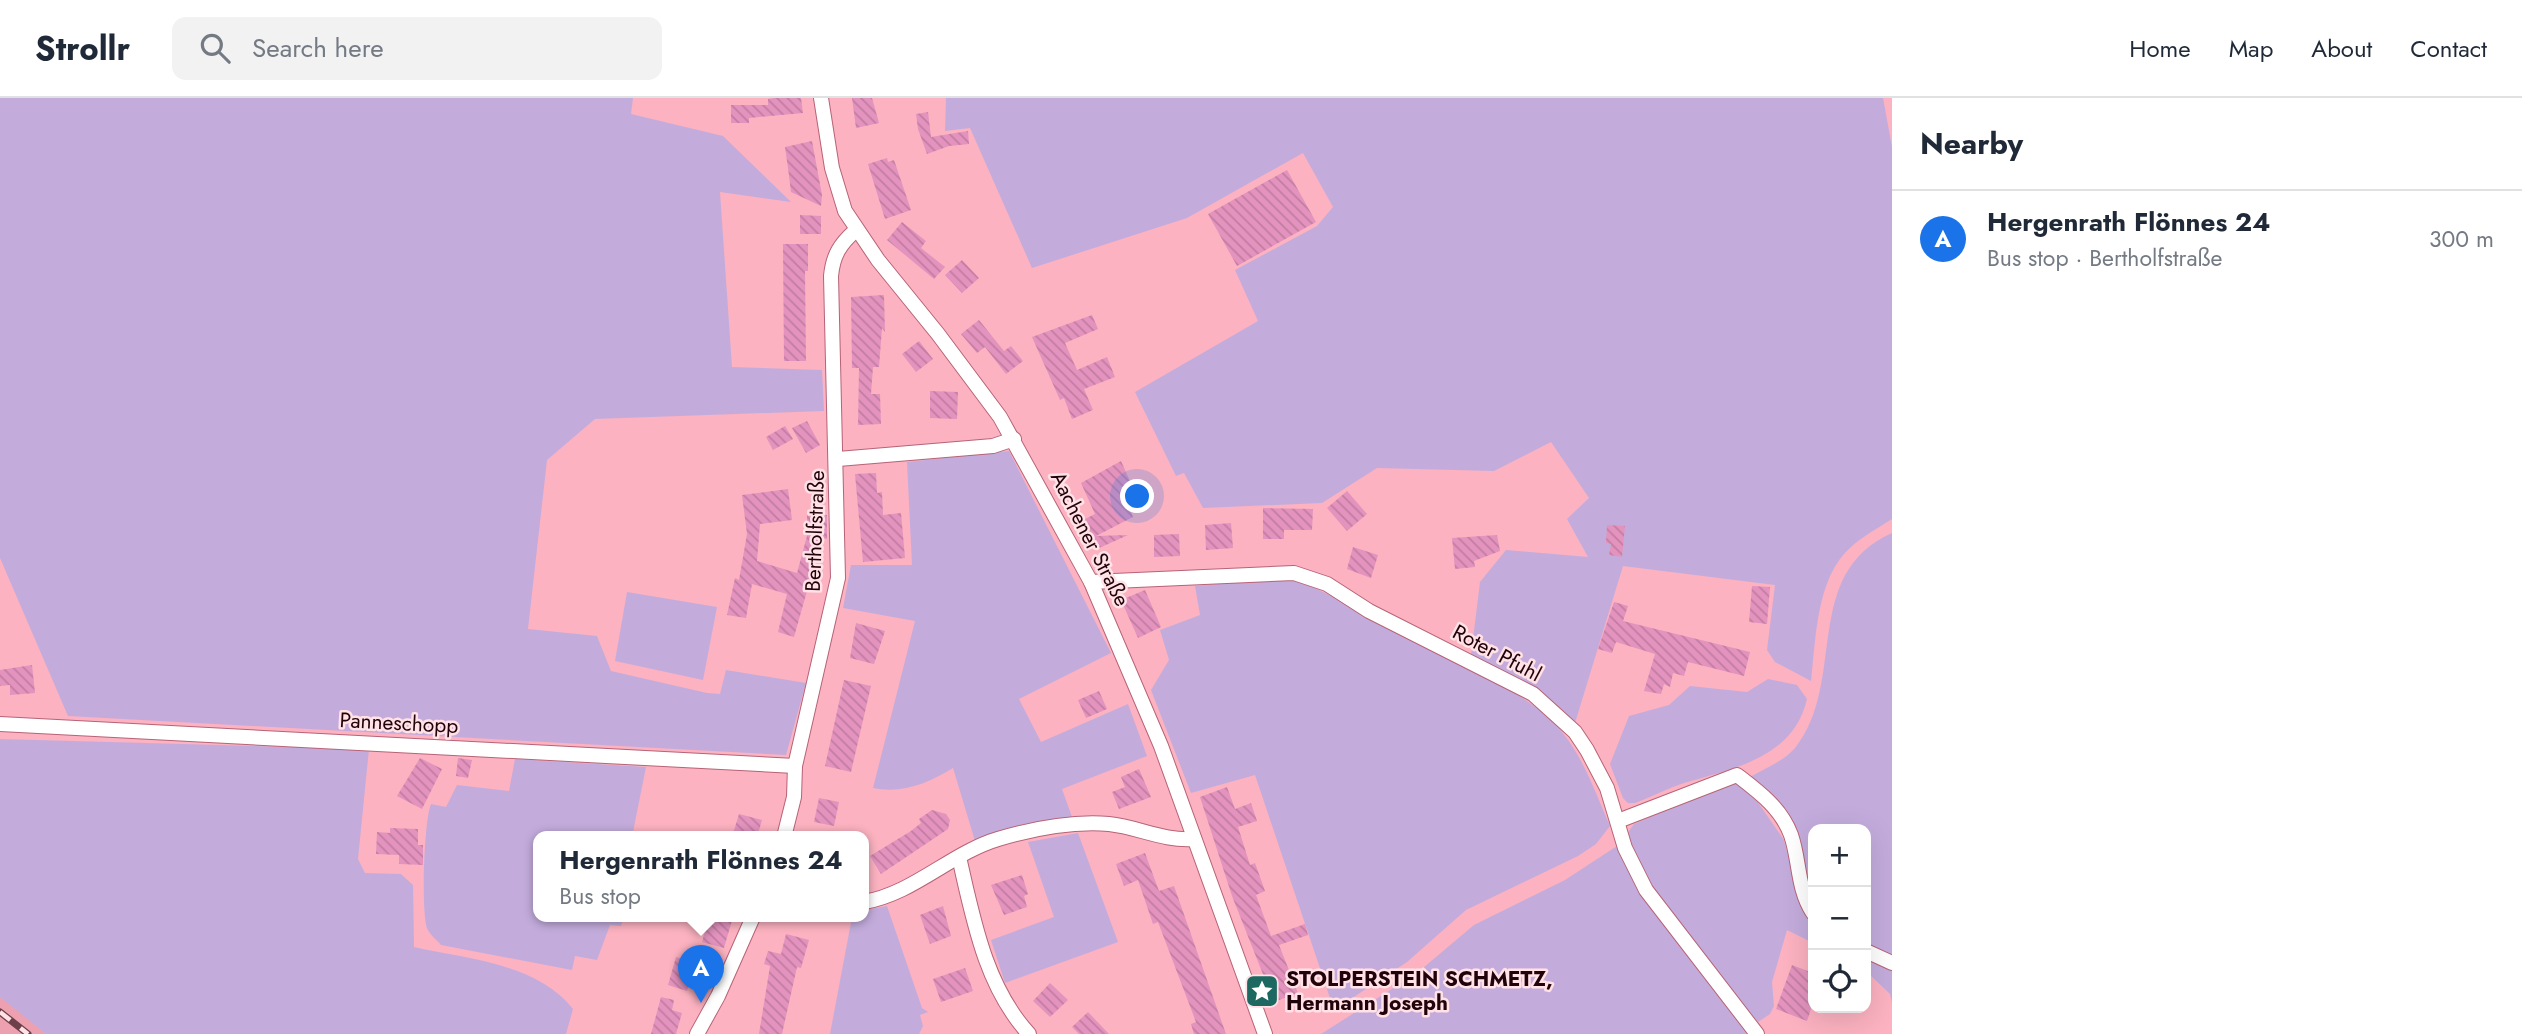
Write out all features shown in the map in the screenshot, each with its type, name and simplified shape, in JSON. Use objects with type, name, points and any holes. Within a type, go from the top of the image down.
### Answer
[{"type":"street","name":"Aachener Straße","points":[[821,98],[839,196],[856,230],[938,334],[1014,439],[1091,582],[1161,746],[1265,1034]]},
{"type":"street","name":"Bertholfstraße","points":[[786,831],[794,797],[796,766],[837,590],[838,460],[832,261],[838,248],[856,230]]},
{"type":"street","points":[[838,460],[993,446],[1014,439]]},
{"type":"street","name":"Roter Pfuhl","points":[[1091,582],[1294,573],[1327,584],[1369,611],[1533,694],[1575,732],[1587,750],[1600,770],[1626,848],[1646,890],[1757,1034]]},
{"type":"street","name":"Panneschopp","points":[[0,724],[796,766]]},
{"type":"street","points":[[1618,821],[1737,775],[1762,794],[1784,820],[1791,837],[1801,887],[1808,902]]},
{"type":"street","points":[[869,900],[898,891],[995,840],[1028,831],[1092,824],[1129,828],[1162,838],[1193,839]]},
{"type":"street","points":[[959,857],[975,925],[998,992],[1029,1034]]},
{"type":"street","points":[[696,1034],[718,996],[751,922]]},
{"type":"street","points":[[1871,953],[1892,963]]},
{"type":"shaded area","points":[[0,98],[633,98],[631,114],[723,136],[791,202],[720,192],[732,367],[822,370],[824,411],[595,419],[547,460],[528,629],[597,636],[611,671],[707,693],[720,694],[726,670],[806,683],[786,755],[68,716],[0,558]]},
{"type":"shaded area","points":[[946,98],[1883,98],[1892,147],[1892,519],[1851,547],[1839,560],[1831,575],[1820,610],[1811,681],[1775,662],[1767,650],[1775,585],[1623,566],[1575,723],[1542,692],[1471,655],[1480,582],[1506,550],[1588,557],[1567,519],[1589,498],[1551,442],[1494,471],[1377,468],[1322,503],[1203,508],[1184,473],[1176,476],[1135,392],[1258,321],[1235,270],[1317,226],[1333,207],[1303,153],[1187,218],[1032,268],[970,128],[945,131]]},
{"type":"shaded area","points":[[1009,451],[1111,653],[1019,699],[1041,742],[1128,704],[1147,756],[1062,789],[1072,817],[1024,824],[975,841],[953,768],[915,786],[895,790],[873,788],[915,621],[843,608],[851,565],[912,565],[907,462]]},
{"type":"shaded area","points":[[1892,533],[1892,960],[1871,949],[1871,824],[1808,824],[1808,886],[1796,837],[1750,777],[1790,753],[1811,721],[1820,692],[1835,602],[1845,575],[1864,551]]},
{"type":"shaded area","points":[[1289,578],[1333,597],[1529,702],[1547,716],[1570,742],[1589,777],[1610,826],[1596,844],[1578,856],[1466,910],[1407,962],[1334,1010],[1255,775],[1191,793],[1151,690],[1169,660],[1160,630],[1200,615],[1195,586]]},
{"type":"shaded area","points":[[627,592],[717,607],[703,680],[615,661]]},
{"type":"shaded area","points":[[1768,679],[1797,685],[1807,699],[1800,718],[1778,746],[1746,764],[1677,786],[1635,803],[1628,803],[1623,798],[1610,764],[1629,716],[1669,705],[1690,686],[1747,692]]},
{"type":"shaded area","points":[[0,739],[369,749],[358,859],[365,873],[401,874],[413,885],[414,947],[500,965],[540,982],[558,994],[573,1009],[566,1034],[46,1034],[0,997]]},
{"type":"shaded area","points":[[515,759],[646,767],[633,831],[533,831],[533,922],[622,922],[621,926],[610,925],[597,960],[575,956],[572,970],[441,945],[427,928],[424,866],[431,804],[446,807],[457,785],[509,791]]},
{"type":"shaded area","points":[[1734,781],[1757,801],[1784,840],[1798,891],[1808,909],[1808,940],[1787,930],[1772,982],[1774,1006],[1770,1014],[1758,1022],[1659,901],[1631,850],[1628,833],[1634,824]]},
{"type":"shaded area","points":[[1078,833],[1118,942],[1005,983],[991,940],[1054,917],[1028,842]]},
{"type":"shaded area","points":[[1617,846],[1641,893],[1749,1034],[1321,1034],[1417,973],[1474,925],[1565,880]]},
{"type":"shaded area","points":[[887,906],[922,1008],[928,1012],[920,1015],[923,1026],[919,1034],[830,1034],[851,922],[869,922],[869,909]]},
{"type":"shaded area","points":[[1871,958],[1892,968],[1892,1003],[1890,994],[1871,976]]},
{"type":"shaded area","points":[[0,997],[20,1011],[46,1034],[0,1034]]},
{"type":"building","points":[[801,98],[803,113],[749,118],[749,123],[731,123],[731,105],[768,105],[768,99]]},
{"type":"building","points":[[852,98],[872,98],[879,123],[856,128]]},
{"type":"building","points":[[928,112],[931,137],[968,131],[969,144],[949,146],[927,154],[916,114]]},
{"type":"building","points":[[812,141],[822,195],[821,206],[791,192],[785,147]]},
{"type":"building","points":[[887,158],[888,162],[894,160],[911,210],[885,219],[868,164]]},
{"type":"building","points":[[1287,170],[1316,222],[1237,266],[1208,214]]},
{"type":"building","points":[[800,215],[821,216],[821,234],[800,234]]},
{"type":"building","points":[[902,222],[926,241],[921,248],[945,267],[934,279],[887,240]]},
{"type":"building","points":[[783,244],[808,244],[808,271],[805,271],[806,361],[784,361]]},
{"type":"building","points":[[962,260],[979,278],[962,293],[945,275]]},
{"type":"building","points":[[884,295],[885,332],[882,328],[879,367],[873,367],[871,394],[880,394],[881,424],[858,425],[859,368],[852,368],[851,297]]},
{"type":"building","points":[[1092,315],[1098,329],[1065,343],[1077,370],[1107,357],[1115,377],[1084,389],[1093,410],[1072,419],[1064,398],[1060,400],[1032,337]]},
{"type":"building","points":[[979,320],[1004,351],[1011,346],[1023,361],[1006,374],[985,347],[977,353],[961,334]]},
{"type":"building","points":[[919,341],[933,359],[916,372],[902,354]]},
{"type":"building","points":[[930,391],[958,392],[957,419],[930,418]]},
{"type":"building","points":[[807,421],[820,445],[806,453],[792,428]]},
{"type":"building","points":[[785,426],[793,439],[773,450],[766,437]]},
{"type":"building","points":[[1121,461],[1134,490],[1124,494],[1133,517],[1096,536],[1128,535],[1097,549],[1083,520],[1095,514],[1081,483]]},
{"type":"building","points":[[876,473],[877,493],[882,492],[883,515],[901,513],[905,558],[863,562],[855,474]]},
{"type":"building","points":[[788,489],[792,520],[760,524],[757,561],[797,573],[807,536],[807,515],[827,515],[827,539],[822,538],[794,637],[778,632],[787,594],[752,584],[746,618],[727,615],[735,578],[739,580],[747,534],[742,495]]},
{"type":"building","points":[[1347,491],[1367,514],[1347,531],[1327,508]]},
{"type":"building","points":[[1263,508],[1313,509],[1312,530],[1284,530],[1284,539],[1263,539]]},
{"type":"building","points":[[1231,523],[1233,548],[1206,550],[1205,525]]},
{"type":"building","points":[[1607,525],[1625,526],[1622,557],[1609,555],[1611,544],[1606,543]]},
{"type":"building","points":[[1179,534],[1180,556],[1154,557],[1154,535]]},
{"type":"building","points":[[1497,535],[1500,551],[1474,561],[1475,567],[1455,569],[1452,538]]},
{"type":"building","points":[[1353,547],[1378,555],[1371,578],[1347,569]]},
{"type":"building","points":[[1752,586],[1770,587],[1767,624],[1749,622]]},
{"type":"building","points":[[1145,590],[1161,627],[1138,638],[1121,600]]},
{"type":"building","points":[[1614,602],[1628,606],[1623,621],[1750,652],[1744,676],[1688,662],[1684,676],[1673,673],[1670,687],[1664,684],[1661,694],[1644,691],[1655,654],[1616,642],[1612,653],[1598,649]]},
{"type":"building","points":[[856,623],[885,631],[874,664],[850,658]]},
{"type":"building","points":[[32,665],[35,693],[10,695],[10,685],[0,686],[0,670]]},
{"type":"building","points":[[844,680],[871,686],[851,772],[825,766]]},
{"type":"building","points":[[1099,691],[1107,709],[1086,718],[1078,700]]},
{"type":"building","points":[[420,758],[442,769],[422,809],[397,796]]},
{"type":"building","points":[[458,758],[472,760],[468,778],[456,776]]},
{"type":"building","points":[[1139,769],[1151,797],[1119,809],[1112,792],[1125,787],[1121,777]]},
{"type":"building","points":[[1227,787],[1235,809],[1251,803],[1257,821],[1238,827],[1250,865],[1255,863],[1265,891],[1256,895],[1271,936],[1305,924],[1308,935],[1279,945],[1298,993],[1274,1002],[1232,896],[1200,797]]},
{"type":"building","points":[[819,798],[839,802],[834,826],[814,822]]},
{"type":"building","points":[[932,810],[946,814],[950,820],[948,829],[881,874],[870,856],[911,831],[921,823],[919,819]]},
{"type":"building","points":[[739,814],[762,820],[759,831],[734,831]]},
{"type":"building","points":[[390,828],[418,829],[418,845],[423,845],[423,865],[399,864],[399,855],[376,854],[377,832],[390,833]]},
{"type":"building","points":[[1145,853],[1159,891],[1174,886],[1226,1034],[1194,1034],[1191,1024],[1196,1022],[1158,922],[1153,924],[1138,880],[1124,886],[1116,864]]},
{"type":"building","points":[[1022,875],[1028,894],[1024,896],[1027,907],[1004,915],[991,885]]},
{"type":"building","points":[[943,906],[951,936],[930,944],[920,915]]},
{"type":"building","points":[[708,922],[732,922],[724,948],[702,942]]},
{"type":"building","points":[[786,934],[809,940],[801,968],[797,967],[782,1034],[759,1034],[770,966],[764,964],[768,951],[781,954]]},
{"type":"building","points":[[676,957],[695,963],[687,991],[668,985]]},
{"type":"building","points":[[1792,965],[1808,971],[1810,1013],[1807,1021],[1776,1009]]},
{"type":"building","points":[[965,968],[973,991],[941,1002],[933,979]]},
{"type":"building","points":[[1050,983],[1068,1000],[1050,1017],[1033,1001]]},
{"type":"building","points":[[661,997],[674,1000],[672,1010],[682,1013],[676,1034],[651,1034]]},
{"type":"building","points":[[1088,1012],[1109,1034],[1079,1034],[1072,1027]]},
{"type":"railway","points":[[0,1012],[28,1034]]},
{"type":"place","name":"STOLPERSTEIN SCHMETZ, Hermann Joseph","points":[[1262,991]]},
{"type":"place","name":"Hergenrath Flönnes 24","points":[[701,1003]]}]
